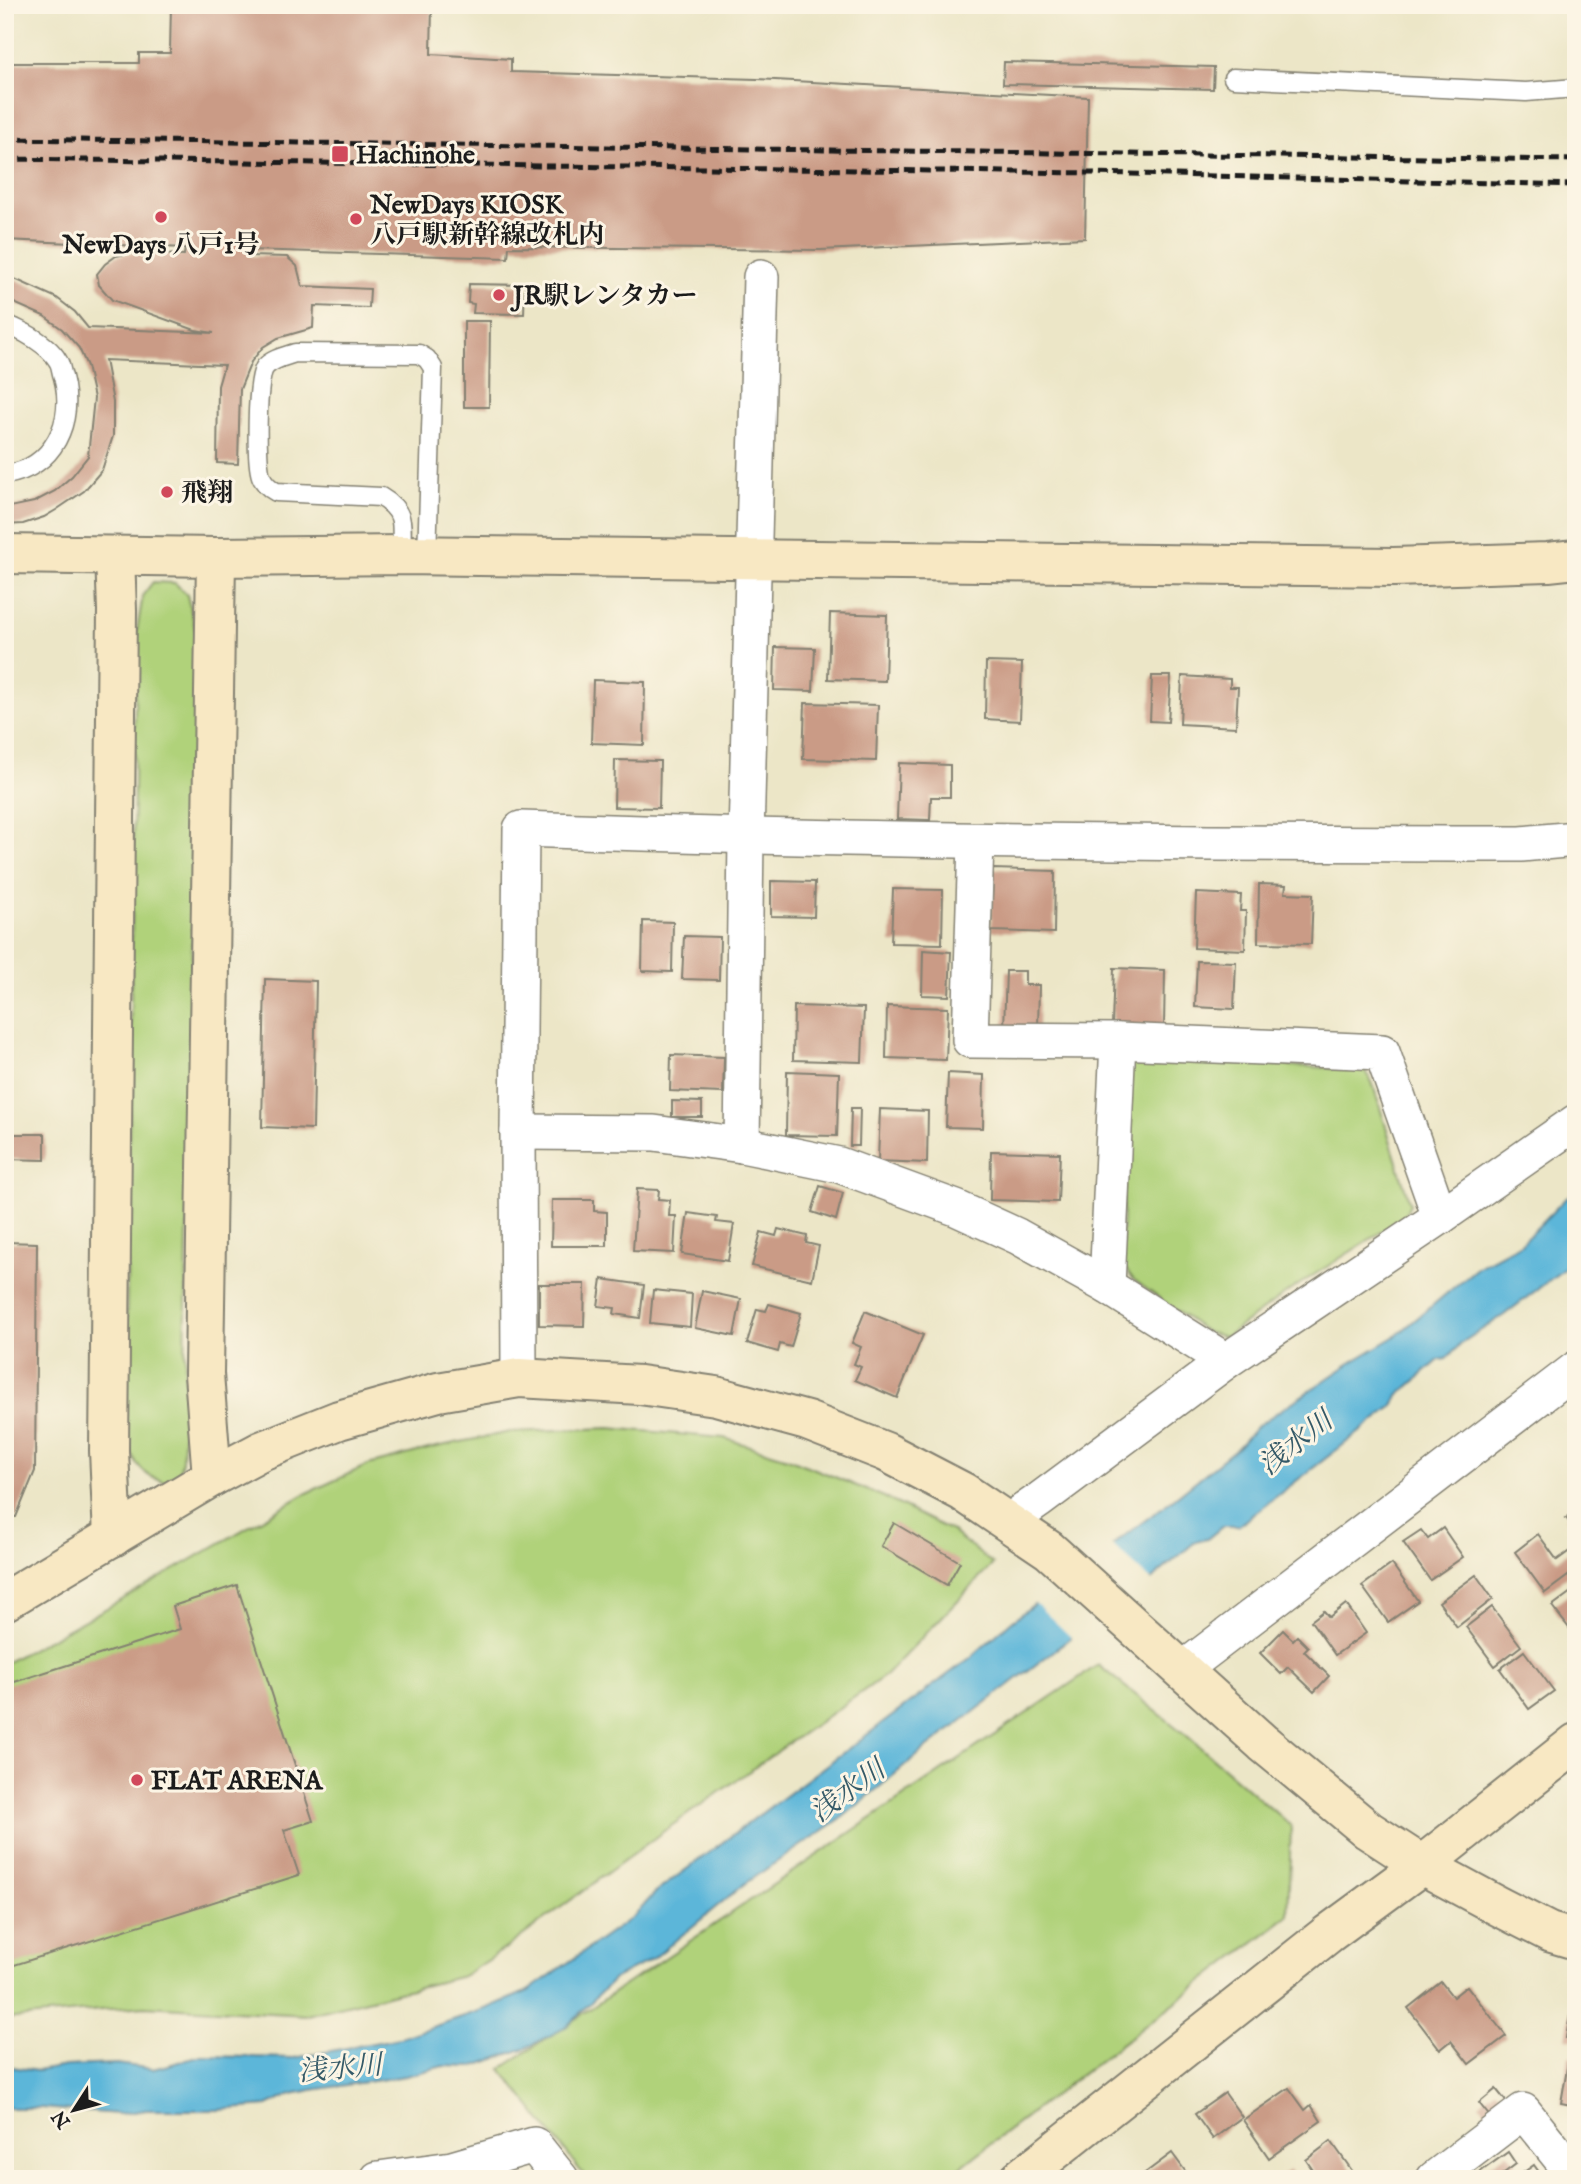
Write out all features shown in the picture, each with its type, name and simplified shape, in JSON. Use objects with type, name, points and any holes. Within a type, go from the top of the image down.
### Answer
[{"type":"street","points":[[742,1145],[746,837],[761,278]]},
{"type":"street","points":[[5,554],[1394,567],[1576,559]]},
{"type":"street","points":[[113,1537],[109,1451],[117,624],[115,556]]},
{"type":"street","points":[[212,1477],[204,1374],[216,557]]},
{"type":"street","points":[[519,1378],[522,829],[976,841],[1521,844],[1576,838]]},
{"type":"street","points":[[976,841],[970,1040],[1118,1041],[1382,1052],[1440,1217]]},
{"type":"street","points":[[1107,1286],[1118,1041]]},
{"type":"street","points":[[1008,1522],[1226,1361],[1576,1122]]},
{"type":"street","points":[[519,1132],[654,1133],[742,1145],[839,1165],[956,1208],[1017,1236],[1107,1286],[1226,1361]]},
{"type":"street","points":[[1182,1670],[1576,1369]]},
{"type":"street","points":[[5,1601],[212,1477],[261,1451],[339,1420],[438,1392],[519,1378],[640,1385],[716,1396],[807,1421],[886,1452],[963,1492],[1049,1550],[1264,1743],[1365,1828],[1422,1865],[1549,1932],[1576,1940]]},
{"type":"street","points":[[1018,2179],[1328,1934],[1422,1865],[1576,1743]]},
{"type":"street","points":[[1434,2179],[1523,2111],[1576,2177]]},
{"type":"street","points":[[378,2179],[452,2174],[534,2145],[561,2179]]},
{"type":"lane","points":[[1233,78],[1526,92],[1576,88]]},
{"type":"lane","points":[[5,325],[36,339],[58,361],[68,395],[65,425],[54,447],[38,462],[18,474],[5,475]]},
{"type":"lane","points":[[296,353],[419,354],[427,359],[433,368],[414,556],[399,511],[381,497],[276,492],[267,487],[261,478],[258,462],[259,385],[265,367],[278,358],[296,353]]},
{"type":"green space","points":[[153,582],[175,583],[187,595],[197,636],[184,1425],[179,1474],[167,1482],[149,1476],[137,1464],[125,1431],[136,636],[143,595]]},
{"type":"green space","points":[[1142,1057],[1364,1070],[1372,1082],[1410,1204],[1403,1218],[1292,1289],[1225,1337],[1206,1332],[1134,1280],[1121,1263],[1128,1068]]},
{"type":"green space","points":[[609,1428],[724,1438],[788,1458],[884,1497],[950,1530],[993,1564],[886,1675],[664,1831],[506,1948],[463,1976],[307,2015],[144,2006],[5,2019],[5,1663],[120,1601],[305,1494],[368,1465],[436,1447],[510,1432]]},
{"type":"green space","points":[[1098,1665],[1186,1735],[1291,1826],[1288,1916],[945,2179],[587,2179],[501,2069]]},
{"type":"water","name":"浅水川","points":[[1576,1191],[1574,1261],[1504,1315],[1463,1342],[1446,1359],[1439,1360],[1398,1396],[1392,1407],[1238,1526],[1223,1526],[1207,1539],[1196,1541],[1150,1581],[1097,1618],[924,1750],[843,1817],[744,1884],[653,1959],[615,1978],[565,2028],[526,2048],[472,2067],[443,2066],[406,2076],[312,2090],[292,2094],[267,2106],[218,2110],[146,2110],[119,2114],[5,2108],[5,2066],[37,2071],[66,2066],[117,2064],[153,2069],[202,2056],[294,2058],[400,2038],[488,2008],[528,1991],[634,1916],[656,1892],[970,1658],[1012,1621],[1238,1447],[1257,1426],[1396,1336],[1478,1267],[1521,1244]]},
{"type":"pier","points":[[1110,1543],[1154,1583],[1074,1640],[1033,1601]]},
{"type":"building","points":[[171,5],[432,5],[431,54],[511,59],[511,72],[757,79],[1088,97],[1085,238],[820,250],[509,247],[508,258],[250,250],[250,256],[287,257],[297,266],[302,286],[370,289],[369,308],[314,306],[313,328],[278,338],[263,347],[251,362],[240,389],[238,464],[217,463],[218,386],[224,365],[105,360],[113,402],[113,436],[102,470],[84,491],[44,517],[23,524],[5,525],[5,508],[34,502],[55,491],[88,456],[94,398],[87,366],[79,348],[62,329],[44,316],[5,299],[5,278],[17,280],[57,298],[75,312],[88,328],[214,333],[195,330],[112,300],[99,285],[97,274],[116,256],[130,253],[184,255],[185,248],[5,240],[5,63],[139,63],[139,53],[170,53]]},
{"type":"building","points":[[1004,62],[1214,67],[1213,89],[1003,84]]},
{"type":"building","name":"JR駅レンタカー","points":[[469,284],[525,285],[524,314],[473,313],[474,304],[468,303]]},
{"type":"building","points":[[464,321],[490,321],[489,407],[464,407]]},
{"type":"building","points":[[830,613],[887,615],[885,681],[828,679]]},
{"type":"building","points":[[775,647],[815,648],[813,691],[774,690]]},
{"type":"building","points":[[986,662],[1022,663],[1020,721],[985,719]]},
{"type":"building","points":[[1152,676],[1171,676],[1168,722],[1150,721]]},
{"type":"building","points":[[1182,676],[1230,679],[1230,687],[1238,687],[1236,727],[1180,724]]},
{"type":"building","points":[[593,680],[645,682],[644,745],[591,743]]},
{"type":"building","points":[[805,703],[878,705],[876,761],[803,759]]},
{"type":"building","points":[[615,760],[660,761],[659,808],[614,807]]},
{"type":"building","points":[[899,763],[950,765],[950,797],[931,797],[930,820],[897,819]]},
{"type":"building","points":[[993,869],[1055,871],[1054,933],[991,931]]},
{"type":"building","points":[[771,881],[815,882],[814,917],[771,916]]},
{"type":"building","points":[[1259,884],[1286,885],[1285,893],[1313,894],[1311,944],[1258,943]]},
{"type":"building","points":[[893,889],[943,890],[942,944],[891,943]]},
{"type":"building","points":[[1196,893],[1241,895],[1240,911],[1246,911],[1245,950],[1194,948]]},
{"type":"building","points":[[643,921],[673,922],[672,972],[642,971]]},
{"type":"building","points":[[684,936],[720,937],[719,980],[682,979]]},
{"type":"building","points":[[923,950],[951,952],[949,996],[922,995]]},
{"type":"building","points":[[1197,961],[1236,962],[1234,1009],[1195,1007]]},
{"type":"building","points":[[1114,968],[1165,970],[1164,1026],[1112,1025]]},
{"type":"building","points":[[1006,971],[1025,971],[1025,985],[1039,985],[1038,1029],[1004,1029]]},
{"type":"building","points":[[265,979],[316,981],[313,1129],[262,1127]]},
{"type":"building","points":[[794,1006],[864,1008],[862,1062],[793,1060]]},
{"type":"building","points":[[887,1006],[948,1008],[946,1060],[886,1058]]},
{"type":"building","points":[[671,1055],[724,1057],[723,1093],[670,1091]]},
{"type":"building","points":[[787,1071],[839,1073],[837,1136],[786,1135]]},
{"type":"building","points":[[948,1073],[984,1075],[983,1128],[946,1127]]},
{"type":"building","points":[[672,1101],[702,1102],[702,1117],[672,1117]]},
{"type":"building","points":[[851,1108],[860,1108],[859,1146],[850,1146]]},
{"type":"building","points":[[880,1109],[928,1111],[927,1163],[878,1161]]},
{"type":"building","points":[[5,1134],[45,1134],[45,1160],[5,1159]]},
{"type":"building","points":[[991,1151],[1060,1153],[1058,1202],[990,1200]]},
{"type":"building","points":[[820,1186],[843,1193],[836,1220],[812,1212]]},
{"type":"building","points":[[637,1189],[659,1190],[658,1199],[670,1200],[669,1216],[676,1216],[674,1253],[633,1251]]},
{"type":"building","points":[[552,1200],[594,1200],[594,1211],[607,1212],[607,1246],[551,1246]]},
{"type":"building","points":[[688,1213],[717,1217],[716,1222],[734,1224],[728,1261],[682,1254]]},
{"type":"building","points":[[778,1229],[807,1236],[806,1243],[819,1246],[812,1280],[752,1266],[761,1232],[776,1236]]},
{"type":"building","points":[[5,1242],[37,1243],[35,1471],[16,1517],[5,1517]]},
{"type":"building","points":[[602,1279],[644,1285],[640,1318],[614,1314],[615,1308],[598,1306]]},
{"type":"building","points":[[539,1284],[585,1284],[584,1326],[539,1325]]},
{"type":"building","points":[[653,1290],[692,1294],[690,1327],[650,1323]]},
{"type":"building","points":[[702,1291],[741,1299],[734,1336],[695,1328]]},
{"type":"building","points":[[769,1304],[801,1313],[791,1347],[780,1344],[778,1352],[747,1343],[757,1309],[766,1311]]},
{"type":"building","points":[[865,1311],[923,1335],[897,1398],[855,1380],[861,1367],[854,1364],[861,1347],[852,1343]]},
{"type":"building","points":[[1576,1511],[1576,1531],[1566,1518]]},
{"type":"building","points":[[894,1523],[960,1562],[947,1585],[881,1546]]},
{"type":"building","points":[[1443,1528],[1463,1557],[1430,1580],[1403,1542],[1421,1530],[1428,1539]]},
{"type":"building","points":[[1538,1534],[1557,1560],[1576,1548],[1576,1570],[1545,1593],[1515,1552]]},
{"type":"building","points":[[1392,1564],[1418,1601],[1388,1622],[1362,1586]]},
{"type":"building","points":[[1476,1575],[1493,1599],[1457,1627],[1439,1602]]},
{"type":"building","name":"FLAT ARENA","points":[[237,1585],[313,1821],[284,1830],[299,1875],[5,1968],[5,1685],[180,1629],[173,1606]]},
{"type":"building","points":[[1576,1590],[1576,1637],[1552,1606]]},
{"type":"building","points":[[1346,1604],[1366,1633],[1335,1655],[1311,1621],[1324,1611],[1329,1617]]},
{"type":"building","points":[[1492,1607],[1521,1646],[1495,1666],[1466,1627]]},
{"type":"building","points":[[1283,1630],[1293,1640],[1297,1636],[1308,1647],[1304,1651],[1329,1676],[1314,1692],[1288,1667],[1281,1674],[1260,1653]]},
{"type":"building","points":[[1524,1651],[1554,1691],[1529,1709],[1500,1669]]},
{"type":"building","points":[[1441,1982],[1453,1997],[1467,1986],[1506,2036],[1469,2064],[1451,2041],[1440,2050],[1408,2008]]},
{"type":"building","points":[[1573,1998],[1576,1999],[1576,2039],[1566,2038]]},
{"type":"building","points":[[1569,2056],[1576,2057],[1576,2106],[1561,2103]]},
{"type":"building","points":[[1289,2088],[1305,2110],[1311,2105],[1321,2121],[1269,2158],[1243,2120]]},
{"type":"building","points":[[1496,2089],[1509,2105],[1491,2118],[1479,2103]]},
{"type":"building","points":[[1225,2093],[1242,2117],[1213,2139],[1195,2114]]},
{"type":"building","points":[[1331,2141],[1358,2179],[1319,2179],[1306,2160]]},
{"type":"building","points":[[1508,2152],[1516,2164],[1496,2179],[1485,2179],[1480,2172]]},
{"type":"building","points":[[1172,2153],[1191,2179],[1137,2179]]},
{"type":"building","points":[[1534,2165],[1544,2179],[1514,2179]]},
{"type":"building","points":[[1289,2170],[1296,2179],[1277,2179]]},
{"type":"railway","points":[[5,139],[1576,160]]},
{"type":"railway","points":[[5,159],[1092,173],[1576,185]]},
{"type":"place","name":"Hachinohe","points":[[340,154]]},
{"type":"place","name":"NewDays 八戸1号","points":[[161,217]]},
{"type":"place","name":"NewDays KIOSK 八戸駅新幹線改札内","points":[[356,219]]},
{"type":"place","name":"JR駅レンタカー","points":[[499,295]]},
{"type":"place","name":"飛翔","points":[[167,492]]},
{"type":"place","name":"FLAT ARENA","points":[[137,1780]]}]
